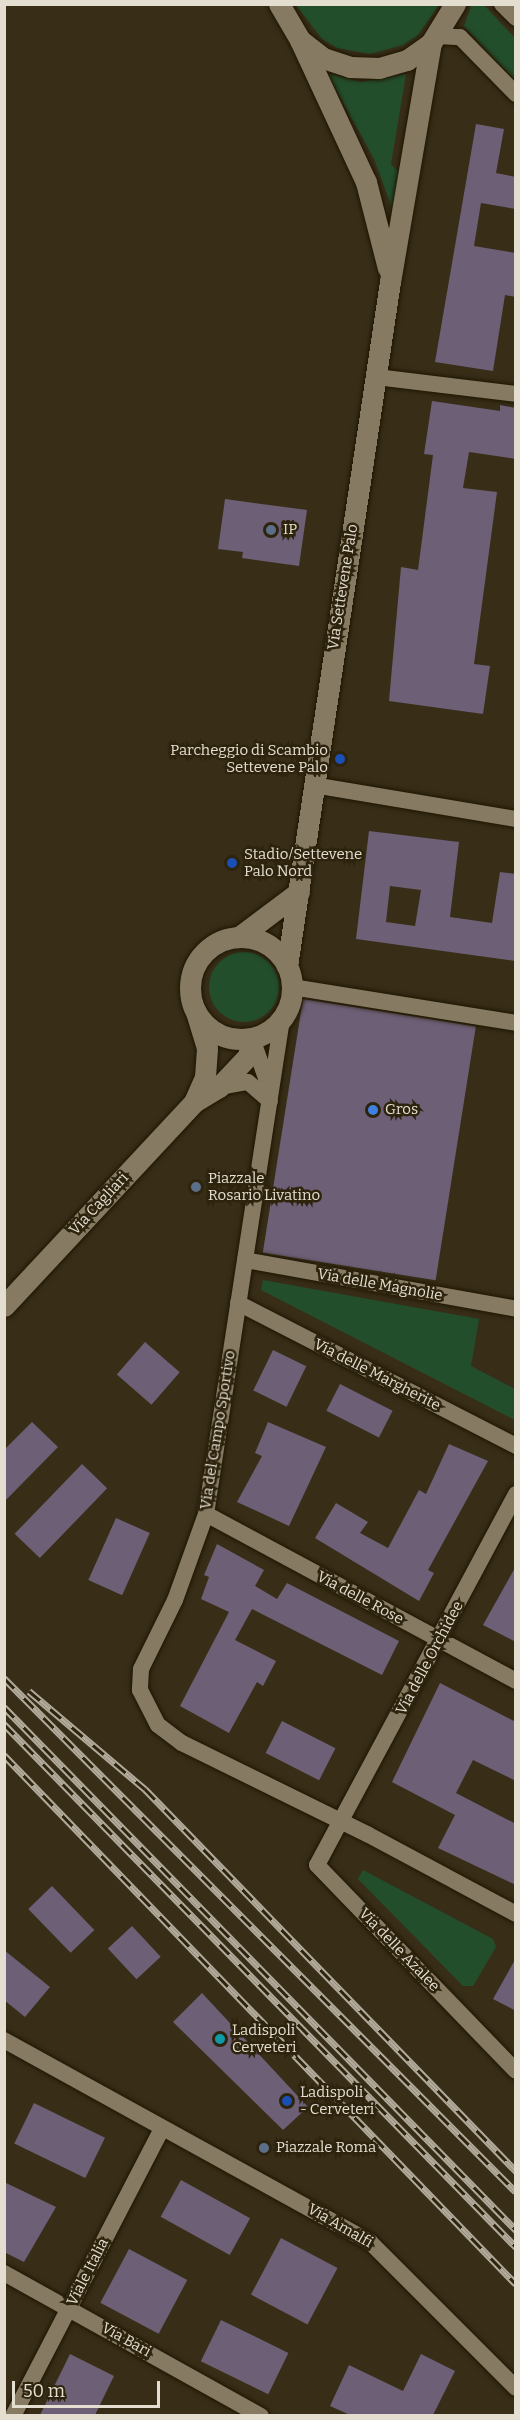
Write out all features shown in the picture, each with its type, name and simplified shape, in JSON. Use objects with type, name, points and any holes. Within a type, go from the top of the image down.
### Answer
[{"type":"street","name":"Via Settevene Palo","points":[[279,4],[300,40],[374,203],[390,282]]},
{"type":"street","points":[[300,40],[323,58],[350,67],[379,68],[407,60],[435,39],[455,4]]},
{"type":"street","points":[[502,4],[516,18]]},
{"type":"street","points":[[435,39],[460,37],[516,94]]},
{"type":"street","name":"Via Settevene Palo","points":[[290,976],[313,785],[390,282],[435,39]]},
{"type":"street","points":[[376,377],[516,394]]},
{"type":"street","points":[[313,785],[516,819]]},
{"type":"street","points":[[290,976],[282,1019],[252,1038],[220,1035],[196,1014],[190,988],[196,964],[214,945],[239,937],[299,892]]},
{"type":"street","points":[[239,937],[268,945],[290,976],[516,1023]]},
{"type":"street","name":"Via Cagliari","points":[[194,1102],[205,1077],[207,1048],[196,1014]]},
{"type":"street","name":"Via del Campo Sportivo","points":[[282,1019],[206,1514],[175,1600],[141,1669],[142,1697],[158,1725],[175,1739],[341,1821],[516,1914]]},
{"type":"street","name":"Via Cagliari","points":[[4,1306],[194,1102],[219,1087],[248,1056],[252,1038]]},
{"type":"street","name":"Via del Campo Sportivo","points":[[252,1038],[271,1097]]},
{"type":"street","points":[[219,1087],[248,1082],[271,1097]]},
{"type":"street","name":"Via delle Magnolie","points":[[245,1260],[516,1309]]},
{"type":"street","name":"Via delle Margherite","points":[[238,1303],[516,1446]]},
{"type":"street","name":"Via delle Orchidee","points":[[341,1821],[440,1641],[516,1494]]},
{"type":"street","name":"Via delle Rose","points":[[206,1514],[516,1681]]},
{"type":"street","name":"Via delle Azalee","points":[[341,1821],[317,1865],[516,2071]]},
{"type":"street","points":[[4,2040],[162,2128]]},
{"type":"street","name":"Viale Italia","points":[[13,2415],[162,2128]]},
{"type":"street","name":"Via Amalfi","points":[[162,2128],[370,2242],[516,2388]]},
{"type":"street","name":"Via Bari","points":[[4,2273],[70,2308],[251,2413]]},
{"type":"green space","points":[[296,5],[439,5],[418,35],[403,45],[370,54],[337,48],[322,39]]},
{"type":"green space","points":[[471,6],[485,6],[515,38],[515,80],[464,26]]},
{"type":"green space","points":[[327,73],[361,82],[406,74],[391,164],[401,175],[395,216],[374,159]]},
{"type":"green space","points":[[244,952],[257,955],[269,962],[276,974],[279,987],[276,1000],[269,1012],[257,1019],[244,1022],[231,1019],[219,1012],[212,1000],[209,987],[212,974],[219,962],[231,955]]},
{"type":"green space","points":[[263,1280],[479,1319],[471,1366],[515,1389],[515,1420],[261,1290]]},
{"type":"green space","points":[[363,1870],[493,1939],[496,1947],[473,1986],[463,1986],[358,1879]]},
{"type":"building","points":[[476,124],[504,129],[496,173],[516,177],[516,209],[481,203],[474,246],[516,253],[516,297],[505,295],[493,371],[435,362]]},
{"type":"building","points":[[432,401],[500,411],[500,405],[516,408],[516,459],[469,452],[463,488],[497,492],[474,664],[490,666],[483,714],[389,701],[401,567],[418,570],[433,455],[424,454]]},
{"type":"building","points":[[225,499],[307,510],[299,566],[242,558],[243,552],[218,549]]},
{"type":"building","points":[[369,831],[459,842],[450,917],[492,923],[500,872],[516,874],[516,961],[356,939]],"holes":[[[390,886],[421,890],[415,926],[386,922]]]},
{"type":"building","name":"Gros","points":[[303,999],[476,1026],[436,1280],[263,1253]]},
{"type":"building","points":[[145,1342],[180,1372],[152,1405],[117,1374]]},
{"type":"building","points":[[273,1350],[306,1366],[287,1407],[253,1390]]},
{"type":"building","points":[[340,1384],[393,1411],[379,1438],[326,1411]]},
{"type":"building","points":[[32,1422],[58,1447],[4,1502],[4,1450]]},
{"type":"building","points":[[268,1422],[326,1447],[289,1526],[237,1502],[262,1456],[255,1453]]},
{"type":"building","points":[[449,1444],[488,1461],[428,1570],[434,1573],[419,1601],[315,1538],[336,1503],[368,1522],[360,1533],[388,1548],[419,1490],[426,1494]]},
{"type":"building","points":[[82,1464],[107,1488],[40,1558],[15,1534]]},
{"type":"building","points":[[116,1518],[150,1533],[122,1595],[88,1580]]},
{"type":"building","points":[[217,1544],[264,1570],[255,1586],[277,1599],[287,1583],[399,1641],[382,1675],[252,1609],[235,1640],[276,1661],[263,1686],[257,1682],[229,1733],[180,1706],[229,1612],[201,1599],[209,1577],[204,1575]]},
{"type":"building","points":[[516,1566],[516,1642],[483,1625]]},
{"type":"building","points":[[440,1683],[516,1722],[516,1781],[473,1760],[456,1793],[516,1824],[516,1885],[438,1848],[455,1815],[392,1782]]},
{"type":"building","points":[[282,1721],[335,1748],[319,1780],[266,1753]]},
{"type":"building","points":[[52,1886],[94,1930],[71,1953],[28,1909]]},
{"type":"building","points":[[132,1926],[161,1957],[137,1979],[108,1949]]},
{"type":"building","points":[[4,1950],[50,1987],[25,2017],[4,2000]]},
{"type":"building","points":[[516,1958],[516,2011],[493,1999]]},
{"type":"building","points":[[202,1993],[308,2107],[283,2130],[173,2022]]},
{"type":"building","points":[[34,2103],[105,2138],[85,2178],[14,2143]]},
{"type":"building","points":[[181,2180],[250,2218],[230,2255],[161,2217]]},
{"type":"building","points":[[4,2182],[56,2207],[24,2262],[4,2252]]},
{"type":"building","points":[[281,2238],[338,2268],[307,2325],[251,2295]]},
{"type":"building","points":[[129,2249],[187,2280],[159,2334],[100,2303]]},
{"type":"building","points":[[221,2320],[288,2353],[268,2394],[201,2361]]},
{"type":"building","points":[[70,2354],[114,2376],[95,2415],[40,2415]]},
{"type":"building","points":[[421,2354],[455,2371],[433,2415],[350,2415],[330,2406],[349,2365],[403,2391]]},
{"type":"railway","points":[[4,1678],[516,2192]]},
{"type":"railway","points":[[29,1691],[145,1789],[516,2171]]},
{"type":"railway","points":[[4,1707],[516,2230]]},
{"type":"railway","points":[[4,1724],[516,2247]]},
{"type":"railway","points":[[4,1755],[516,2284]]},
{"type":"place","name":"IP","points":[[271,530]]},
{"type":"place","name":"Parcheggio di Scambio Settevene Palo","points":[[340,759]]},
{"type":"place","name":"Stadio/Settevene Palo Nord","points":[[232,863]]},
{"type":"place","name":"Gros","points":[[373,1110]]},
{"type":"place","name":"Piazzale Rosario Livatino","points":[[196,1187]]},
{"type":"place","name":"Ladispoli Cerveteri","points":[[220,2039]]},
{"type":"place","name":"Ladispoli - Cerveteri","points":[[287,2101]]},
{"type":"place","name":"Piazzale Roma","points":[[264,2148]]}]
